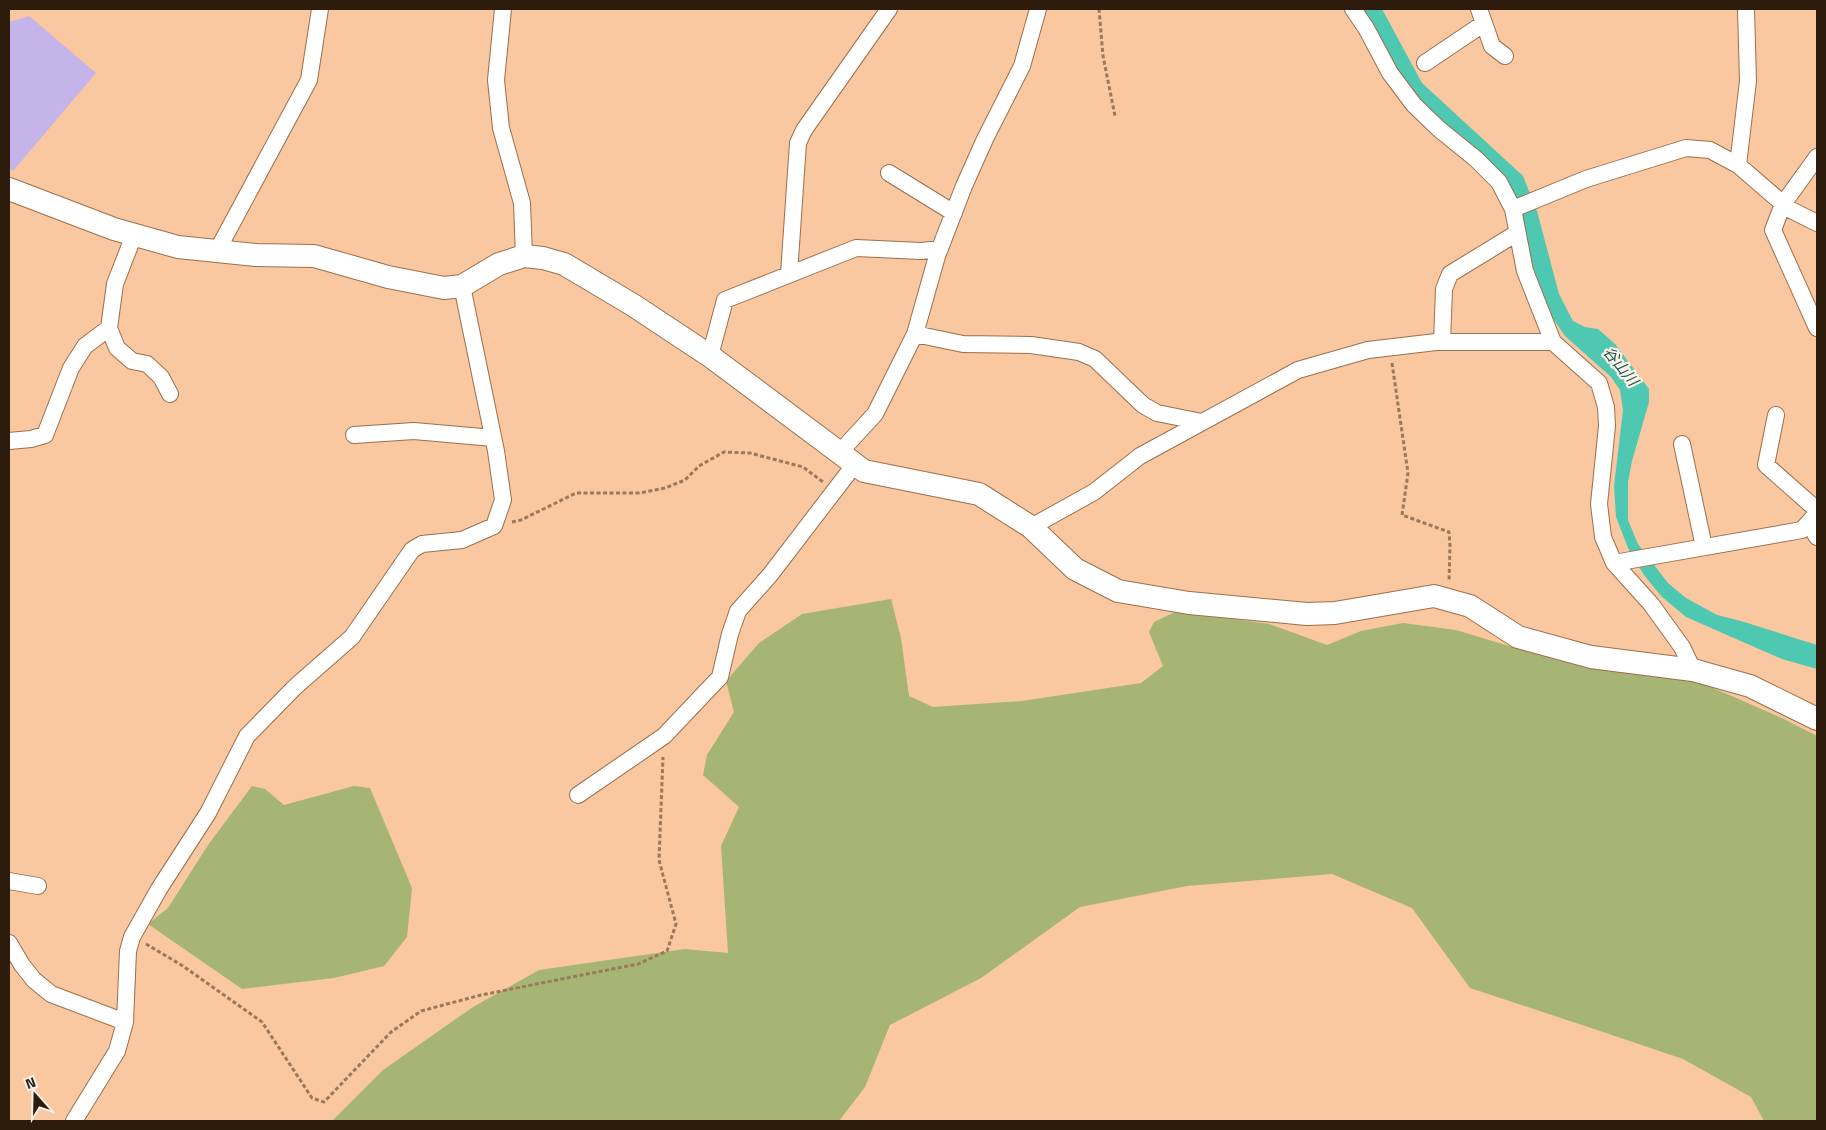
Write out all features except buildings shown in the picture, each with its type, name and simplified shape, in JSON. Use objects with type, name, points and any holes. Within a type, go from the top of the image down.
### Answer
[{"type":"street","points":[[217,251],[309,80],[320,9]]},
{"type":"street","points":[[503,9],[496,80],[501,128],[522,203],[524,256]]},
{"type":"street","points":[[789,274],[798,143],[804,130],[889,9]]},
{"type":"street","points":[[578,795],[664,736],[720,677],[730,634],[738,611],[770,575],[834,490],[848,458],[874,414],[914,334],[940,249],[985,138],[1022,66],[1038,9]]},
{"type":"street","points":[[1353,9],[1366,28],[1390,73],[1414,105],[1439,129],[1476,159],[1499,182],[1513,209],[1525,271],[1553,342],[1599,383],[1606,408],[1607,426],[1599,504],[1603,537],[1614,562],[1656,611],[1682,647],[1693,670]]},
{"type":"street","points":[[1738,165],[1748,81],[1746,9]]},
{"type":"street","points":[[1425,63],[1481,16],[1492,46],[1505,56]]},
{"type":"street","points":[[1513,209],[1586,179],[1686,148],[1710,150],[1738,165],[1789,209],[1817,223]]},
{"type":"street","points":[[1817,157],[1783,204],[1773,230],[1817,328]]},
{"type":"street","points":[[889,173],[954,213]]},
{"type":"street","points":[[9,189],[114,230],[178,247],[256,255],[314,256],[388,277],[444,288],[462,286],[499,264],[524,256],[543,258],[564,264],[633,305],[710,356],[864,471],[978,494],[1031,527],[1075,569],[1118,591],[1189,603],[1307,614],[1335,613],[1434,596],[1470,606],[1518,637],[1591,658],[1693,670],[1750,686],[1817,719]]},
{"type":"street","points":[[1442,342],[1444,289],[1450,274],[1517,232]]},
{"type":"street","points":[[134,235],[115,284],[109,328],[117,348],[132,361],[147,364],[161,377],[170,394]]},
{"type":"street","points":[[710,356],[725,300],[856,248],[921,251],[940,249]]},
{"type":"street","points":[[74,1121],[117,1051],[125,1022],[128,952],[132,937],[159,889],[208,813],[247,736],[296,687],[352,637],[412,550],[422,544],[462,540],[494,526],[504,500],[462,286]]},
{"type":"street","points":[[9,441],[31,439],[45,434],[71,368],[85,346],[109,328]]},
{"type":"street","points":[[914,334],[963,344],[1031,345],[1079,352],[1095,359],[1143,405],[1157,413],[1202,422]]},
{"type":"street","points":[[1031,527],[1094,492],[1140,456],[1298,370],[1368,350],[1389,347],[1442,342],[1553,342]]},
{"type":"street","points":[[1614,562],[1802,530],[1815,521],[1766,464],[1776,415]]},
{"type":"street","points":[[354,435],[414,431],[493,438]]},
{"type":"street","points":[[1682,444],[1704,547]]},
{"type":"street","points":[[9,881],[38,886]]},
{"type":"street","points":[[9,943],[28,973],[51,994],[125,1022]]},
{"type":"path","points":[[1099,9],[1103,56],[1115,116]]},
{"type":"path","points":[[1389,347],[1408,473],[1402,515],[1449,532],[1449,599]]},
{"type":"path","points":[[494,526],[521,520],[576,493],[640,493],[665,488],[685,480],[699,466],[724,452],[750,453],[803,467],[834,490]]},
{"type":"path","points":[[132,937],[183,966],[262,1022],[312,1098],[324,1102],[391,1032],[422,1011],[480,995],[638,964],[667,951],[676,924],[659,860],[664,736]]},
{"type":"green space","points":[[891,599],[901,638],[909,696],[933,707],[1022,701],[1141,683],[1163,666],[1149,632],[1154,622],[1177,611],[1269,624],[1327,645],[1361,631],[1403,623],[1456,630],[1512,647],[1607,669],[1695,680],[1784,719],[1817,736],[1817,1121],[1764,1121],[1751,1097],[1683,1059],[1470,988],[1412,908],[1332,874],[1187,886],[1080,907],[981,978],[890,1025],[865,1087],[839,1121],[332,1121],[383,1070],[473,1007],[539,970],[685,949],[728,953],[721,846],[739,807],[703,775],[707,755],[734,712],[726,681],[759,643],[802,614]]},
{"type":"green space","points":[[252,786],[265,789],[284,805],[354,786],[370,788],[412,888],[407,937],[384,966],[334,978],[242,989],[148,924],[168,908],[208,845]]},
{"type":"water","name":"谷山川","points":[[1361,9],[1382,9],[1422,83],[1523,176],[1537,211],[1559,294],[1573,321],[1585,327],[1598,329],[1615,344],[1649,389],[1649,402],[1628,482],[1628,520],[1638,544],[1668,583],[1686,598],[1717,615],[1817,645],[1817,669],[1782,659],[1686,617],[1661,596],[1644,575],[1628,548],[1616,517],[1614,486],[1623,410],[1620,390],[1611,377],[1565,336],[1550,314],[1532,264],[1522,221],[1404,80]]}]
